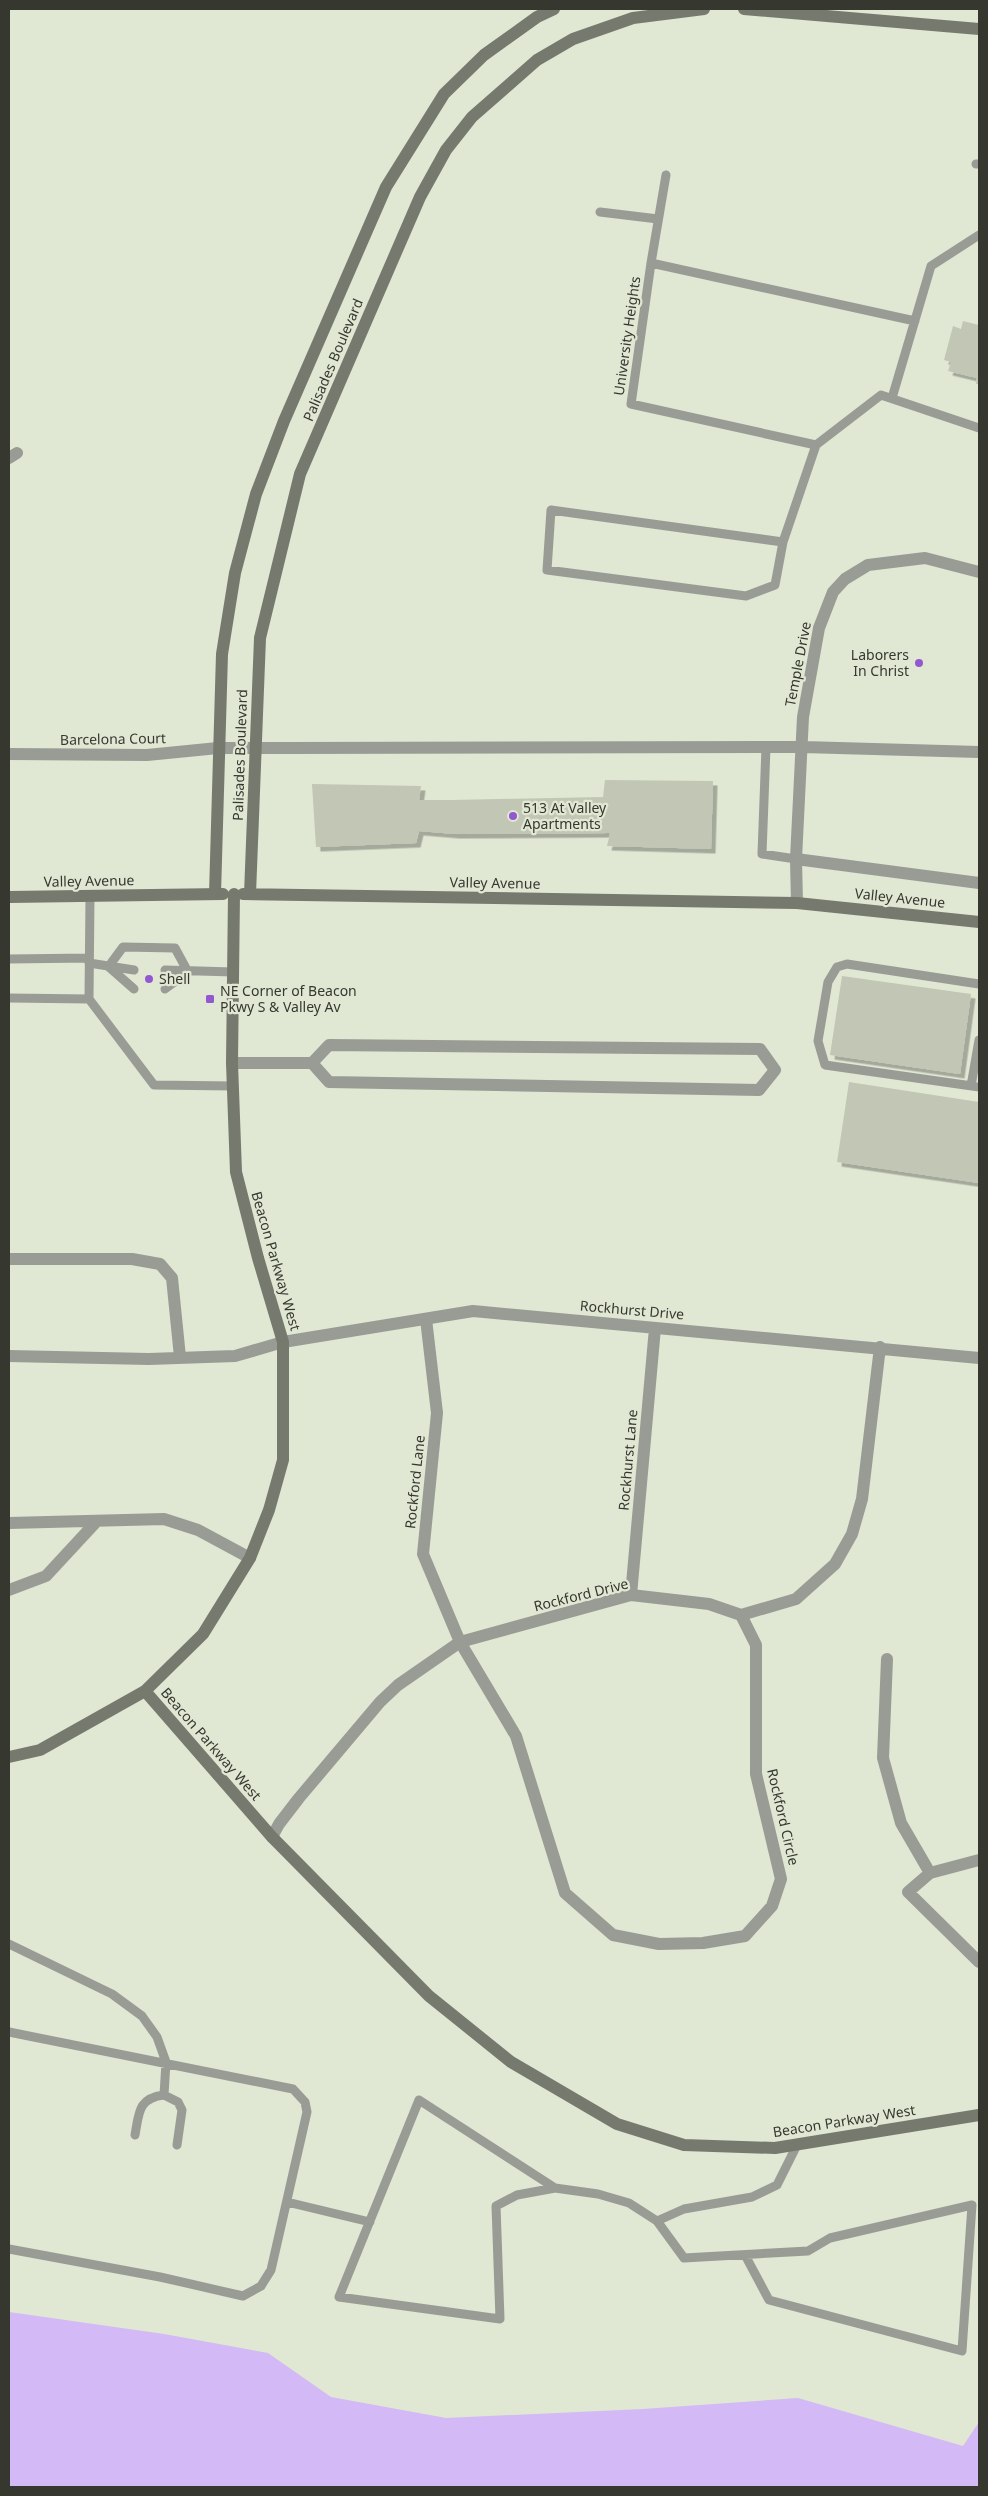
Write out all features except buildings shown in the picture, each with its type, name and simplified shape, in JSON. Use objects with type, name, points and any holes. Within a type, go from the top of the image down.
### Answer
[{"type":"main road","name":"Palisades Boulevard","points":[[215,894],[222,654],[235,573],[256,494],[284,421],[386,187],[444,94],[484,55],[537,17],[554,9]]},
{"type":"main road","name":"Palisades Boulevard","points":[[250,894],[254,748],[260,638],[300,474],[420,197],[446,150],[472,117],[530,66],[573,39],[633,18],[704,9]]},
{"type":"main road","points":[[744,9],[979,29]]},
{"type":"main road","name":"Beacon Parkway West","points":[[234,894],[232,1063],[236,1172],[258,1258],[283,1342],[283,1460],[269,1510],[250,1558],[203,1634],[145,1691],[272,1837],[428,1996],[511,2062],[609,2120],[684,2145],[775,2148],[979,2115]]},
{"type":"main road","name":"Valley Avenue","points":[[9,897],[250,894],[797,903],[979,922]]},
{"type":"main road","points":[[9,1758],[40,1750],[145,1691]]},
{"type":"street","name":"Temple Drive","points":[[797,903],[796,860],[803,747],[802,717],[819,628],[833,592],[845,579],[868,565],[925,558],[979,572]]},
{"type":"street","name":"Barcelona Court","points":[[9,754],[147,755],[218,748],[803,747],[979,752]]},
{"type":"street","points":[[796,860],[979,883]]},
{"type":"street","points":[[232,1063],[312,1063],[329,1045],[760,1049],[775,1070],[759,1090],[329,1082],[312,1063]]},
{"type":"street","points":[[9,1259],[132,1259],[160,1264],[172,1278],[180,1357]]},
{"type":"street","name":"Rockhurst Drive","points":[[9,1356],[149,1359],[235,1356],[283,1342],[473,1311],[880,1347],[979,1358]]},
{"type":"street","name":"Rockford Lane","points":[[426,1319],[437,1412],[423,1554],[460,1642]]},
{"type":"street","name":"Rockhurst Lane","points":[[631,1595],[655,1328]]},
{"type":"street","points":[[741,1615],[796,1599],[835,1564],[852,1534],[862,1499],[880,1347]]},
{"type":"street","points":[[9,1523],[164,1520],[198,1530],[250,1558]]},
{"type":"street","points":[[9,1590],[46,1576],[97,1521]]},
{"type":"street","name":"Rockford Drive","points":[[272,1837],[279,1824],[299,1798],[380,1702],[398,1684],[460,1642],[631,1595],[709,1604],[741,1615]]},
{"type":"street","name":"Rockford Circle","points":[[460,1642],[516,1736],[565,1893],[613,1935],[659,1944],[703,1943],[746,1936],[772,1906],[781,1879],[756,1774],[756,1645],[741,1615]]},
{"type":"street","points":[[888,1659],[883,1758],[901,1823],[930,1873]]},
{"type":"street","points":[[979,1860],[930,1873],[908,1892],[979,1962]]},
{"type":"lane","points":[[651,263],[666,175]]},
{"type":"lane","points":[[600,212],[658,219]]},
{"type":"lane","points":[[892,398],[931,266],[979,235]]},
{"type":"lane","name":"University Heights","points":[[816,446],[631,404],[651,263],[915,321]]},
{"type":"lane","points":[[784,542],[551,510],[547,570],[746,596],[775,585],[784,542],[816,446],[881,394],[979,428]]},
{"type":"lane","points":[[766,747],[762,854],[796,860]]},
{"type":"lane","points":[[90,896],[89,998],[154,1085],[233,1086]]},
{"type":"lane","points":[[109,966],[123,947],[175,948],[188,972]]},
{"type":"lane","points":[[9,959],[89,960],[109,966],[134,970]]},
{"type":"lane","points":[[979,984],[847,964],[837,967],[828,982],[818,1041],[825,1065],[975,1087],[979,1040]]},
{"type":"lane","points":[[109,966],[134,989]]},
{"type":"lane","points":[[165,970],[233,972]]},
{"type":"lane","points":[[165,988],[188,972]]},
{"type":"lane","points":[[9,998],[89,998]]},
{"type":"lane","points":[[9,1944],[112,1994],[142,2016],[157,2037],[166,2062],[164,2095]]},
{"type":"lane","points":[[9,2032],[293,2089],[305,2102],[307,2112],[271,2270],[261,2286],[243,2296],[160,2277],[9,2249]]},
{"type":"lane","points":[[135,2135],[143,2102],[152,2096],[164,2095],[178,2102],[182,2110],[177,2145]]},
{"type":"lane","points":[[555,2188],[419,2100],[339,2297],[500,2320],[496,2206],[517,2195],[555,2188],[598,2194],[629,2202],[656,2221],[684,2258],[808,2251],[830,2238],[972,2205],[962,2351],[769,2300],[745,2255]]},
{"type":"lane","points":[[656,2221],[684,2209],[752,2197],[777,2185],[797,2145]]},
{"type":"lane","points":[[288,2202],[370,2222]]},
{"type":"shaded area","points":[[9,2312],[164,2334],[268,2353],[331,2397],[446,2418],[643,2409],[798,2398],[963,2446],[979,2422],[979,2487],[9,2487]]},
{"type":"place","name":"Laborers In Christ","points":[[919,663]]},
{"type":"place","name":"513 At Valley Apartments","points":[[513,816]]},
{"type":"place","name":"Shell","points":[[149,979]]},
{"type":"place","name":"NE Corner of Beacon Pkwy S & Valley Av","points":[[210,999]]}]
